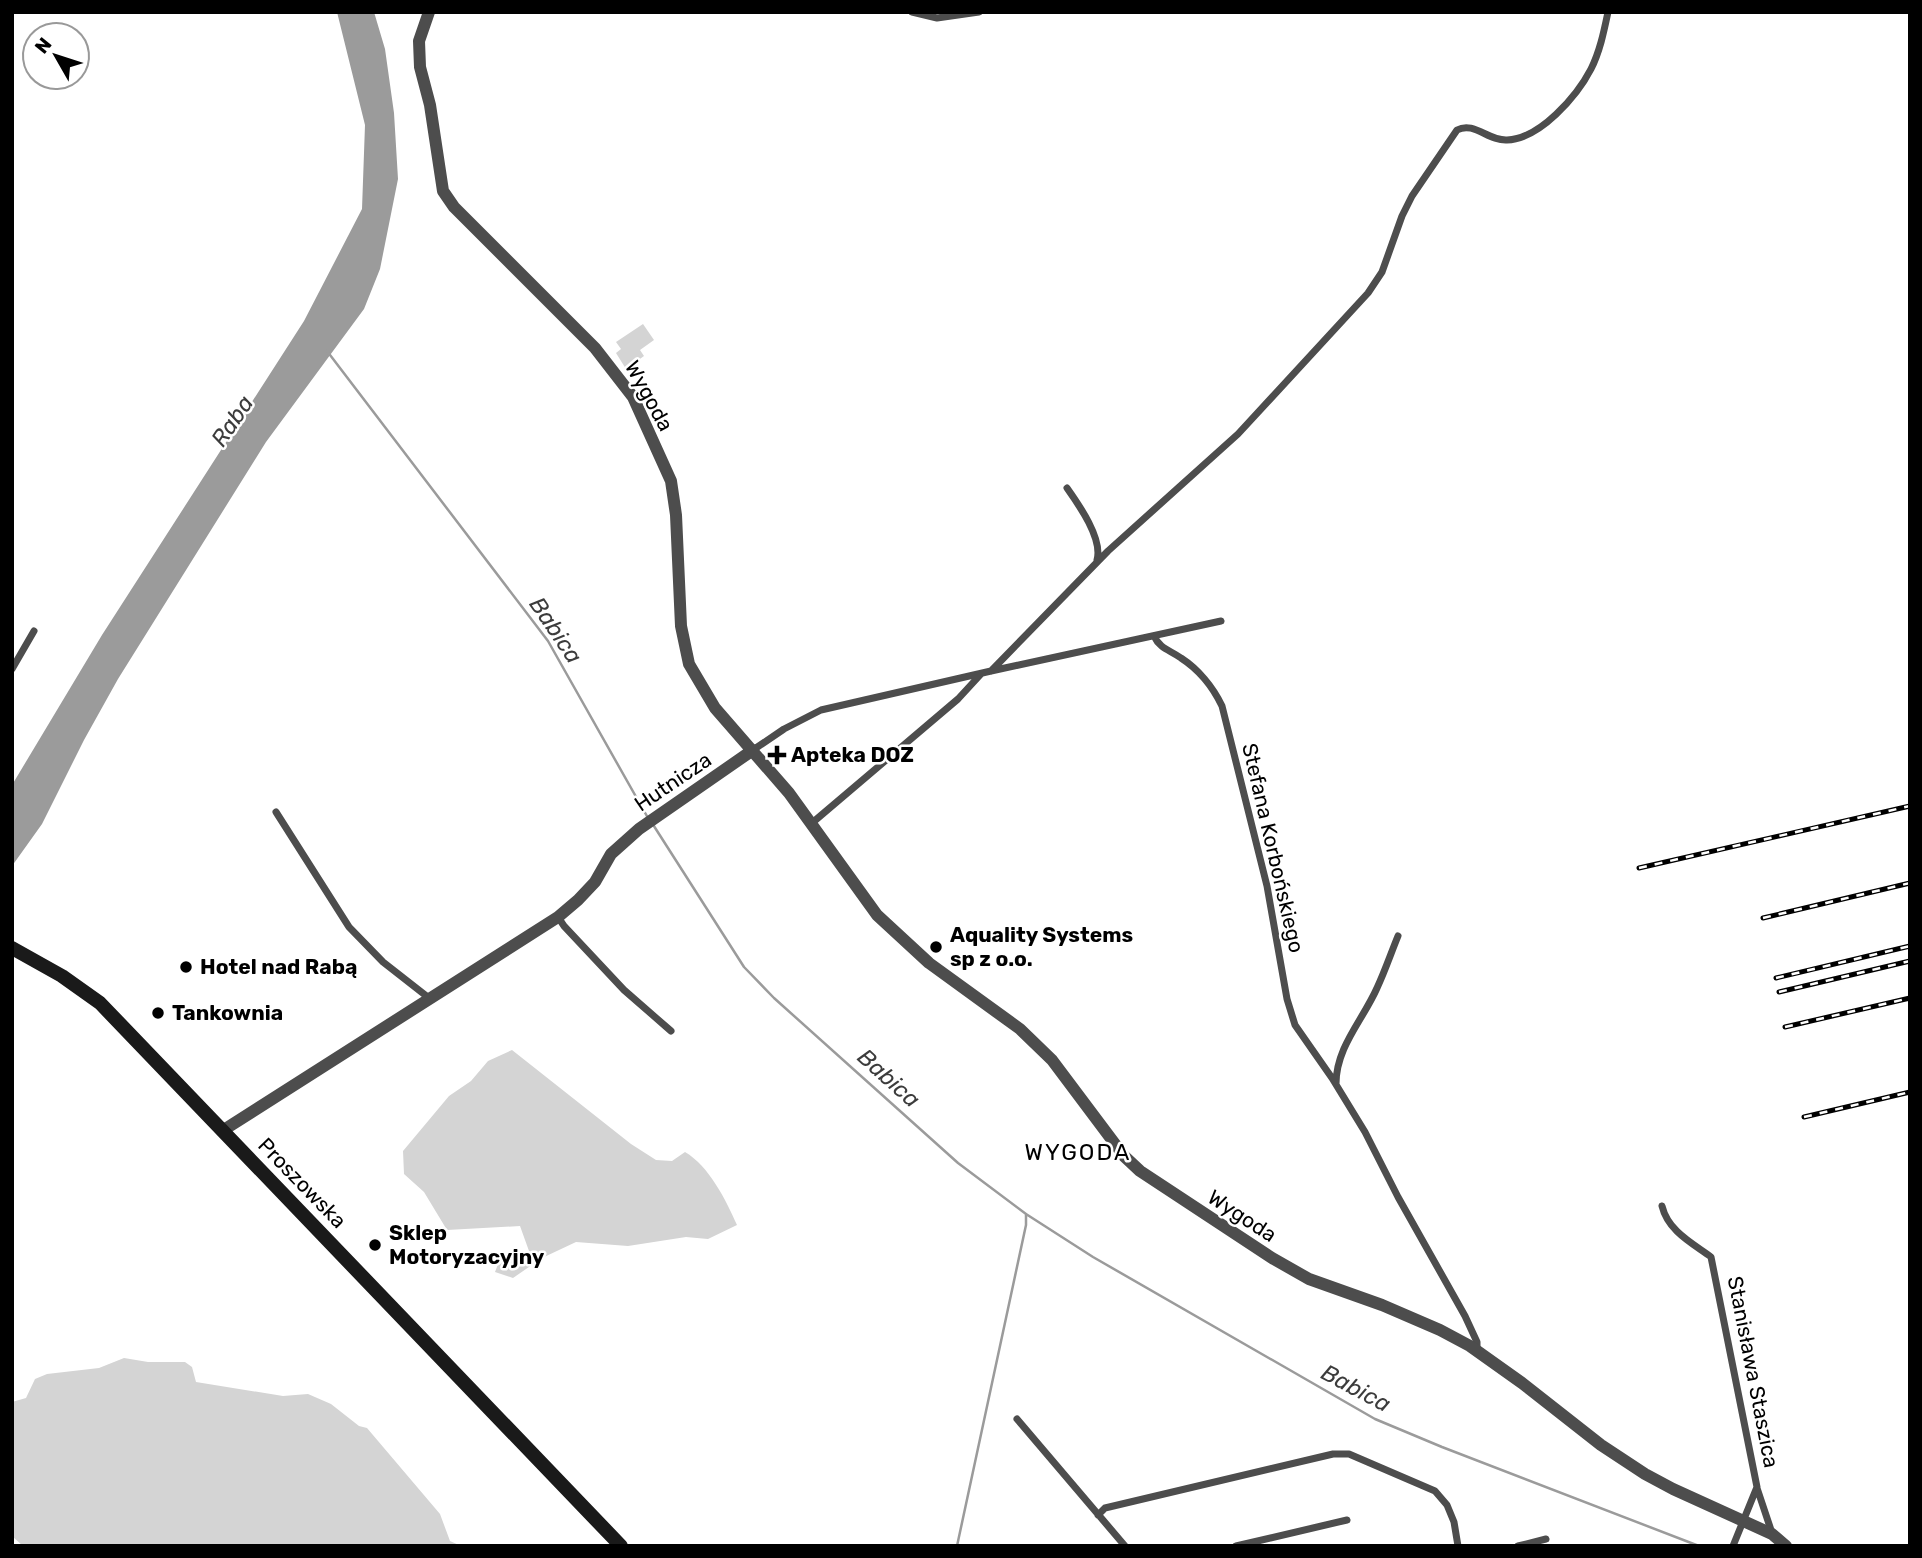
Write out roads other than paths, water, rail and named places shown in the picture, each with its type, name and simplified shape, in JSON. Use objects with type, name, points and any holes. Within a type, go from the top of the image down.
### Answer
[{"type":"main road","name":"Proszowska","points":[[12,948],[90,995],[621,1546]]},
{"type":"street","name":"Wygoda","points":[[429,12],[419,41],[420,67],[430,105],[443,191],[454,208],[595,348],[633,397],[671,481],[676,515],[681,626],[689,663],[715,708],[812,823],[877,915],[929,963],[1020,1029],[1052,1060],[1124,1156],[1140,1171],[1272,1258],[1309,1279],[1440,1330],[1477,1351],[1522,1382],[1601,1445],[1645,1474],[1743,1522]]},
{"type":"street","points":[[912,12],[937,18],[979,12]]},
{"type":"street","points":[[991,671],[1096,564],[1238,434],[1368,293],[1381,272],[1412,196],[1457,130],[1470,127],[1496,139],[1518,138],[1546,122],[1568,103],[1591,70],[1608,12]]},
{"type":"street","points":[[1067,488],[1086,515],[1099,555],[1096,564]]},
{"type":"street","name":"Hutnicza","points":[[222,1131],[558,917],[578,901],[595,882],[611,854],[639,829],[784,729],[821,710],[1221,621]]},
{"type":"street","points":[[12,669],[34,631]]},
{"type":"street","name":"Stefana Korbońskiego","points":[[1154,636],[1159,646],[1182,659],[1213,688],[1222,705],[1267,886],[1295,1025],[1365,1132],[1398,1197],[1465,1315],[1477,1342],[1477,1351]]},
{"type":"street","points":[[812,823],[958,699],[981,674]]},
{"type":"street","points":[[276,812],[349,927],[383,962],[429,998]]},
{"type":"street","points":[[558,917],[624,990],[671,1031]]},
{"type":"street","points":[[1336,1085],[1338,1062],[1377,989],[1398,936]]},
{"type":"street","name":"Stanisława Staszica","points":[[1662,1206],[1664,1215],[1674,1230],[1711,1257],[1756,1487],[1732,1546]]},
{"type":"street","points":[[1017,1419],[1125,1546]]},
{"type":"street","points":[[1098,1515],[1105,1508],[1333,1454],[1349,1454],[1435,1491],[1447,1505],[1454,1522],[1458,1546]]},
{"type":"street","points":[[1756,1487],[1772,1534]]},
{"type":"street","points":[[1236,1546],[1347,1520]]},
{"type":"street","points":[[1743,1522],[1772,1534],[1786,1546]]},
{"type":"street","points":[[1518,1546],[1546,1539]]},
{"type":"waterway","name":"Babica","points":[[327,351],[548,641],[648,818]]},
{"type":"waterway","name":"Babica","points":[[652,823],[744,967],[774,998],[958,1163],[1026,1214],[1093,1257],[1375,1419],[1699,1546]]},
{"type":"waterway","points":[[957,1546],[1026,1225],[1026,1214]]},
{"type":"railway","points":[[1639,868],[1910,806]]},
{"type":"railway","points":[[1763,918],[1910,883]]},
{"type":"railway","points":[[1776,978],[1910,946]]},
{"type":"railway","points":[[1779,992],[1910,961]]},
{"type":"railway","points":[[1785,1027],[1910,998]]},
{"type":"railway","points":[[1804,1117],[1910,1092]]},
{"type":"place","name":"Apteka DOZ","points":[[777,755]]},
{"type":"place","name":"Aquality Systems sp z o.o.","points":[[936,947]]},
{"type":"place","name":"Hotel nad Rabą","points":[[186,967]]},
{"type":"place","name":"Tankownia","points":[[158,1013]]},
{"type":"place","name":"Sklep Motoryzacyjny","points":[[375,1245]]},
{"type":"district","name":"WYGODA","points":[[1078,1152]]},
{"type":"water label","name":"Raba","points":[[232,421]]}]
